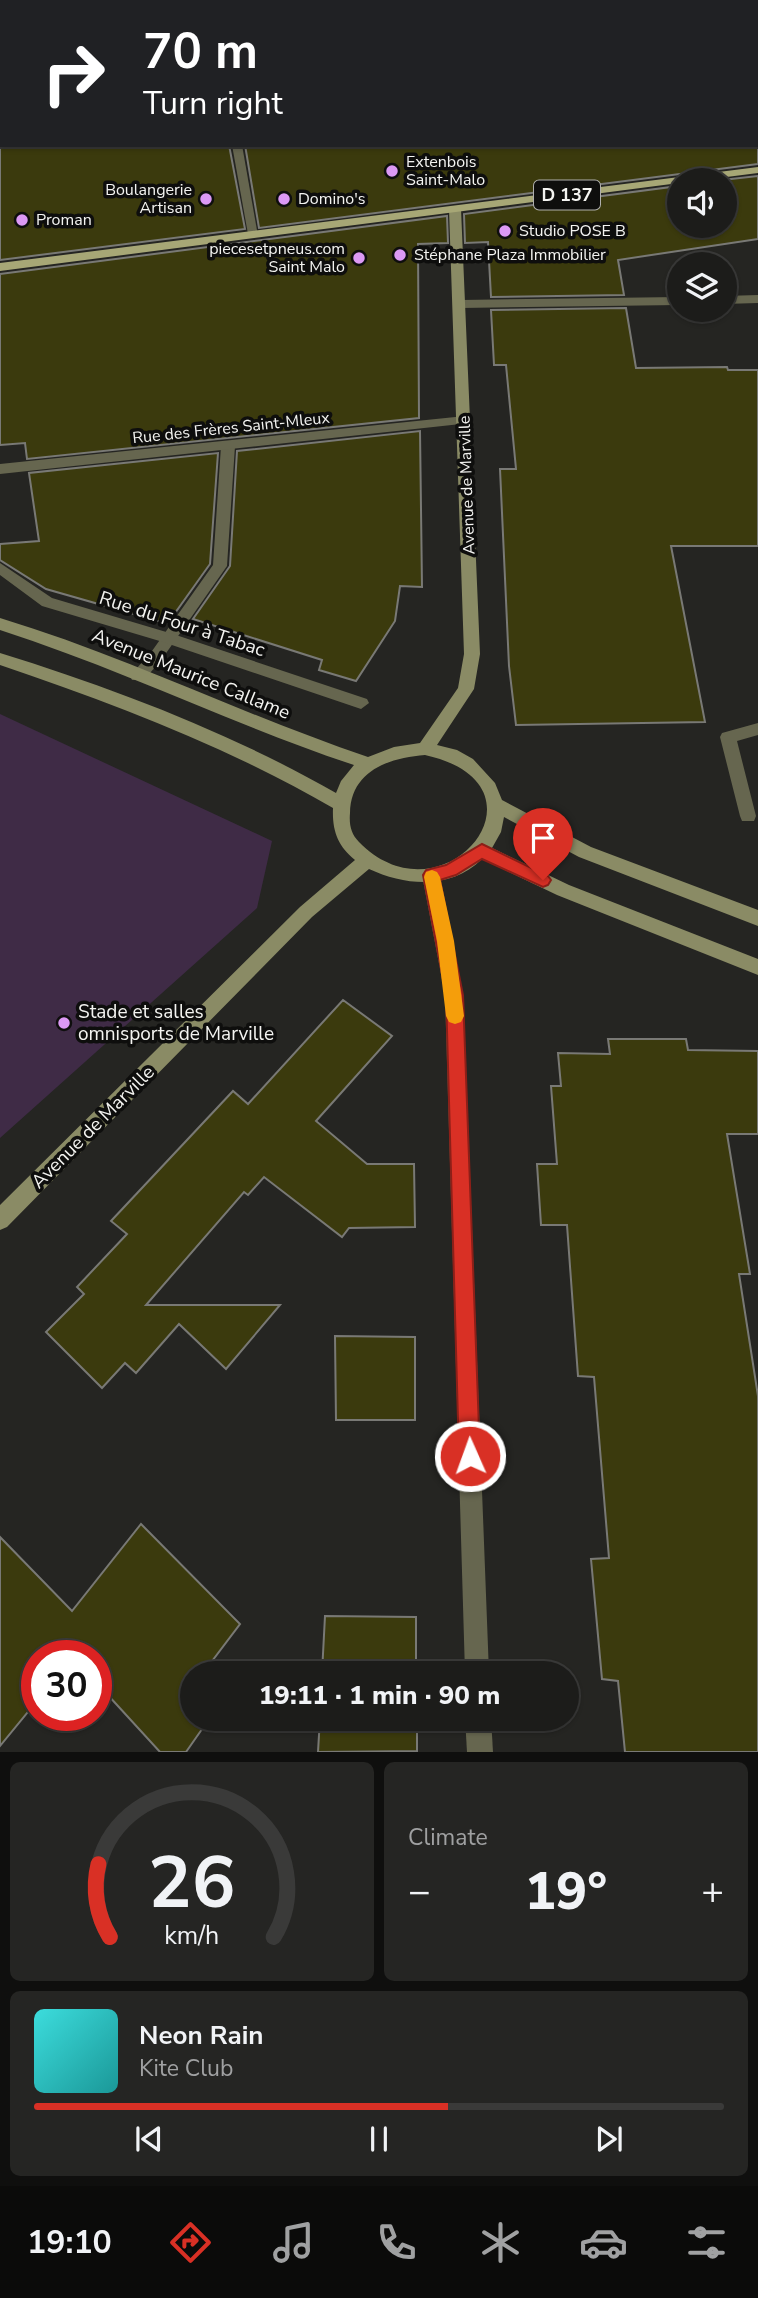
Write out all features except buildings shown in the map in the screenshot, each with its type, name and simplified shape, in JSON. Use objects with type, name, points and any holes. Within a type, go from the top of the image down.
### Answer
[{"type":"main road","name":"D 137","points":[[737,173],[758,170]]},
{"type":"main road","name":"D 137","points":[[0,267],[667,182]]},
{"type":"street","points":[[237,147],[254,234]]},
{"type":"street","name":"Avenue de Marville","points":[[425,749],[466,690],[472,654],[456,209]]},
{"type":"street","points":[[737,300],[758,299]]},
{"type":"street","points":[[461,304],[667,301]]},
{"type":"street","name":"Rue des Frères Saint-Mleux","points":[[0,468],[465,420]]},
{"type":"street","points":[[138,676],[220,566],[228,446]]},
{"type":"street","name":"Rue du Four à Tabac","points":[[0,568],[47,603],[168,638],[361,703]]},
{"type":"street","name":"Avenue Maurice Callame","points":[[0,624],[49,638],[230,715],[367,763]]},
{"type":"street","points":[[0,659],[68,682],[251,754],[340,804]]},
{"type":"street","points":[[748,816],[728,737],[758,729]]},
{"type":"street","points":[[425,749],[450,755],[472,767],[488,784],[496,805],[497,819],[493,833],[482,851],[450,871],[431,875],[409,875],[387,871],[368,860],[346,840],[341,825],[340,804],[343,791],[367,763],[404,750],[425,749]]},
{"type":"street","points":[[496,805],[585,852],[758,918]]},
{"type":"street","points":[[482,851],[563,890],[758,967]]},
{"type":"street","name":"Avenue de Marville","points":[[0,1220],[306,912],[368,860]]},
{"type":"street","points":[[431,875],[454,995],[477,1661]]},
{"type":"street","points":[[479,1731],[480,1752]]},
{"type":"shaded area","name":"Stade et salles omnisports de Marville","points":[[0,714],[272,841],[257,908],[0,1138]]},
{"type":"slow traffic","points":[[432,877],[454,995],[455,1016]]},
{"type":"place","name":"Extenbois Saint-Malo","points":[[392,171]]},
{"type":"place","name":"Boulangerie Artisan","points":[[206,199]]},
{"type":"place","name":"Domino's","points":[[284,199]]},
{"type":"place","name":"Proman","points":[[22,220]]},
{"type":"place","name":"Studio POSE B","points":[[505,231]]},
{"type":"place","name":"Stéphane Plaza Immobilier","points":[[400,255]]},
{"type":"place","name":"piecesetpneus.com Saint Malo","points":[[359,258]]},
{"type":"place","name":"Stade et salles omnisports de Marville","points":[[64,1023]]},
{"type":"route","points":[[470,1456],[454,995],[431,875],[450,871],[482,851],[543,880]]}]
